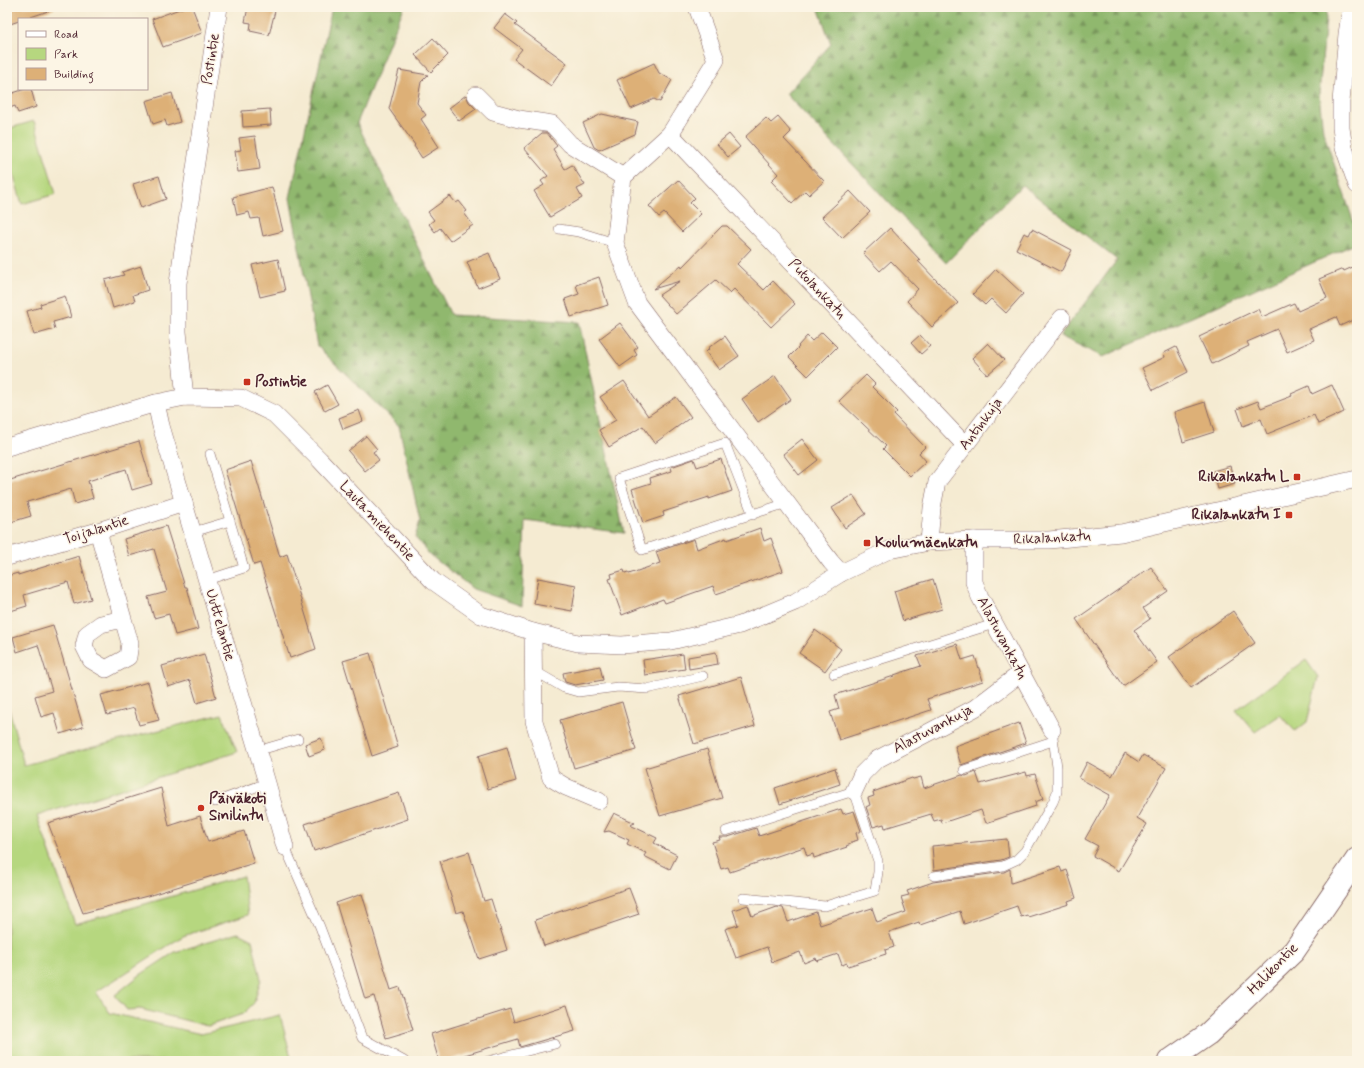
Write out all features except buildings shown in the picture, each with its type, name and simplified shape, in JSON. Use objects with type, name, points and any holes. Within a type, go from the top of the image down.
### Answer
[{"type":"main road","name":"Halikontie","points":[[1169,1061],[1208,1034],[1294,951],[1357,859]]},
{"type":"street","name":"Postintie","points":[[186,397],[178,332],[178,283],[219,7]]},
{"type":"street","points":[[697,7],[716,60],[670,134],[623,177],[615,243],[636,303],[841,573]]},
{"type":"street","points":[[1351,7],[1341,102],[1341,128],[1344,148],[1357,185]]},
{"type":"street","points":[[476,95],[493,112],[519,119],[552,124],[570,144],[623,177]]},
{"type":"street","name":"Putolankatu","points":[[670,134],[965,445]]},
{"type":"street","name":"Antinkuja","points":[[930,542],[932,508],[937,482],[1062,318]]},
{"type":"street","name":"Lautamiehentie","points":[[7,447],[156,402],[186,397],[241,398],[274,414],[320,460],[433,581],[482,615],[533,632],[578,644],[636,644],[671,641],[740,626],[758,618]]},
{"type":"street","name":"Uuttelantie","points":[[156,402],[161,426],[258,750],[285,847]]},
{"type":"street","name":"Rikalankatu","points":[[758,618],[794,602],[841,573],[889,550],[930,542],[974,540],[1049,540],[1121,533],[1357,480]]},
{"type":"street","name":"Toijalantie","points":[[7,557],[98,531],[184,502]]},
{"type":"street","points":[[98,531],[123,619]]},
{"type":"street","name":"Alastuvankatu","points":[[974,540],[974,582],[980,597],[1053,736]]},
{"type":"street","points":[[533,632],[534,721],[551,778],[566,787],[599,801]]},
{"type":"street","name":"Alastuvankuja","points":[[854,791],[862,774],[876,760],[975,708],[1021,673]]},
{"type":"lane","points":[[559,229],[579,232],[615,243]]},
{"type":"lane","points":[[753,514],[726,443],[619,478],[642,550],[787,503]]},
{"type":"lane","points":[[207,580],[244,568],[210,454]]},
{"type":"lane","points":[[193,532],[230,521]]},
{"type":"lane","points":[[834,674],[994,624]]},
{"type":"lane","points":[[533,670],[564,688],[578,692],[618,687],[647,689],[703,676]]},
{"type":"lane","points":[[934,876],[1003,866],[1021,857],[1057,792],[1057,767],[1053,736],[964,770]]},
{"type":"lane","points":[[258,750],[298,739]]},
{"type":"lane","points":[[215,802],[267,783]]},
{"type":"lane","points":[[726,831],[854,791],[878,861],[875,891],[825,906],[743,898]]},
{"type":"lane","points":[[285,847],[320,927],[362,1038],[404,1061]]},
{"type":"lane","points":[[488,1061],[555,1044]]},
{"type":"green space","points":[[332,7],[404,7],[357,123],[451,315],[579,322],[624,533],[525,520],[522,606],[473,589],[430,555],[415,537],[420,521],[399,426],[317,346],[290,198]]},
{"type":"green space","points":[[818,7],[1327,7],[1319,94],[1323,131],[1357,232],[1357,243],[1103,357],[1060,336],[1117,260],[1022,185],[946,263],[786,94],[831,44]]},
{"type":"green space","points":[[34,121],[56,194],[22,204],[7,152],[7,129]]},
{"type":"green space","points":[[1306,660],[1318,677],[1307,722],[1295,731],[1280,715],[1255,732],[1236,710]]},
{"type":"green space","points":[[7,702],[24,765],[222,714],[237,752],[37,816],[75,924],[243,876],[248,915],[183,936],[96,992],[110,1013],[201,1034],[280,1015],[292,1061],[7,1061]]},
{"type":"green space","points":[[238,933],[252,940],[261,979],[254,1003],[243,1014],[208,1026],[140,1009],[127,1010],[115,995],[140,975],[175,952]]},
{"type":"place","name":"Postintie","points":[[247,382]]},
{"type":"place","name":"Rikalankatu L","points":[[1297,477]]},
{"type":"place","name":"Rikalankatu I","points":[[1289,515]]},
{"type":"place","name":"Koulumäenkatu","points":[[867,543]]},
{"type":"place","name":"Päiväkoti Sinilintu","points":[[201,808]]}]
